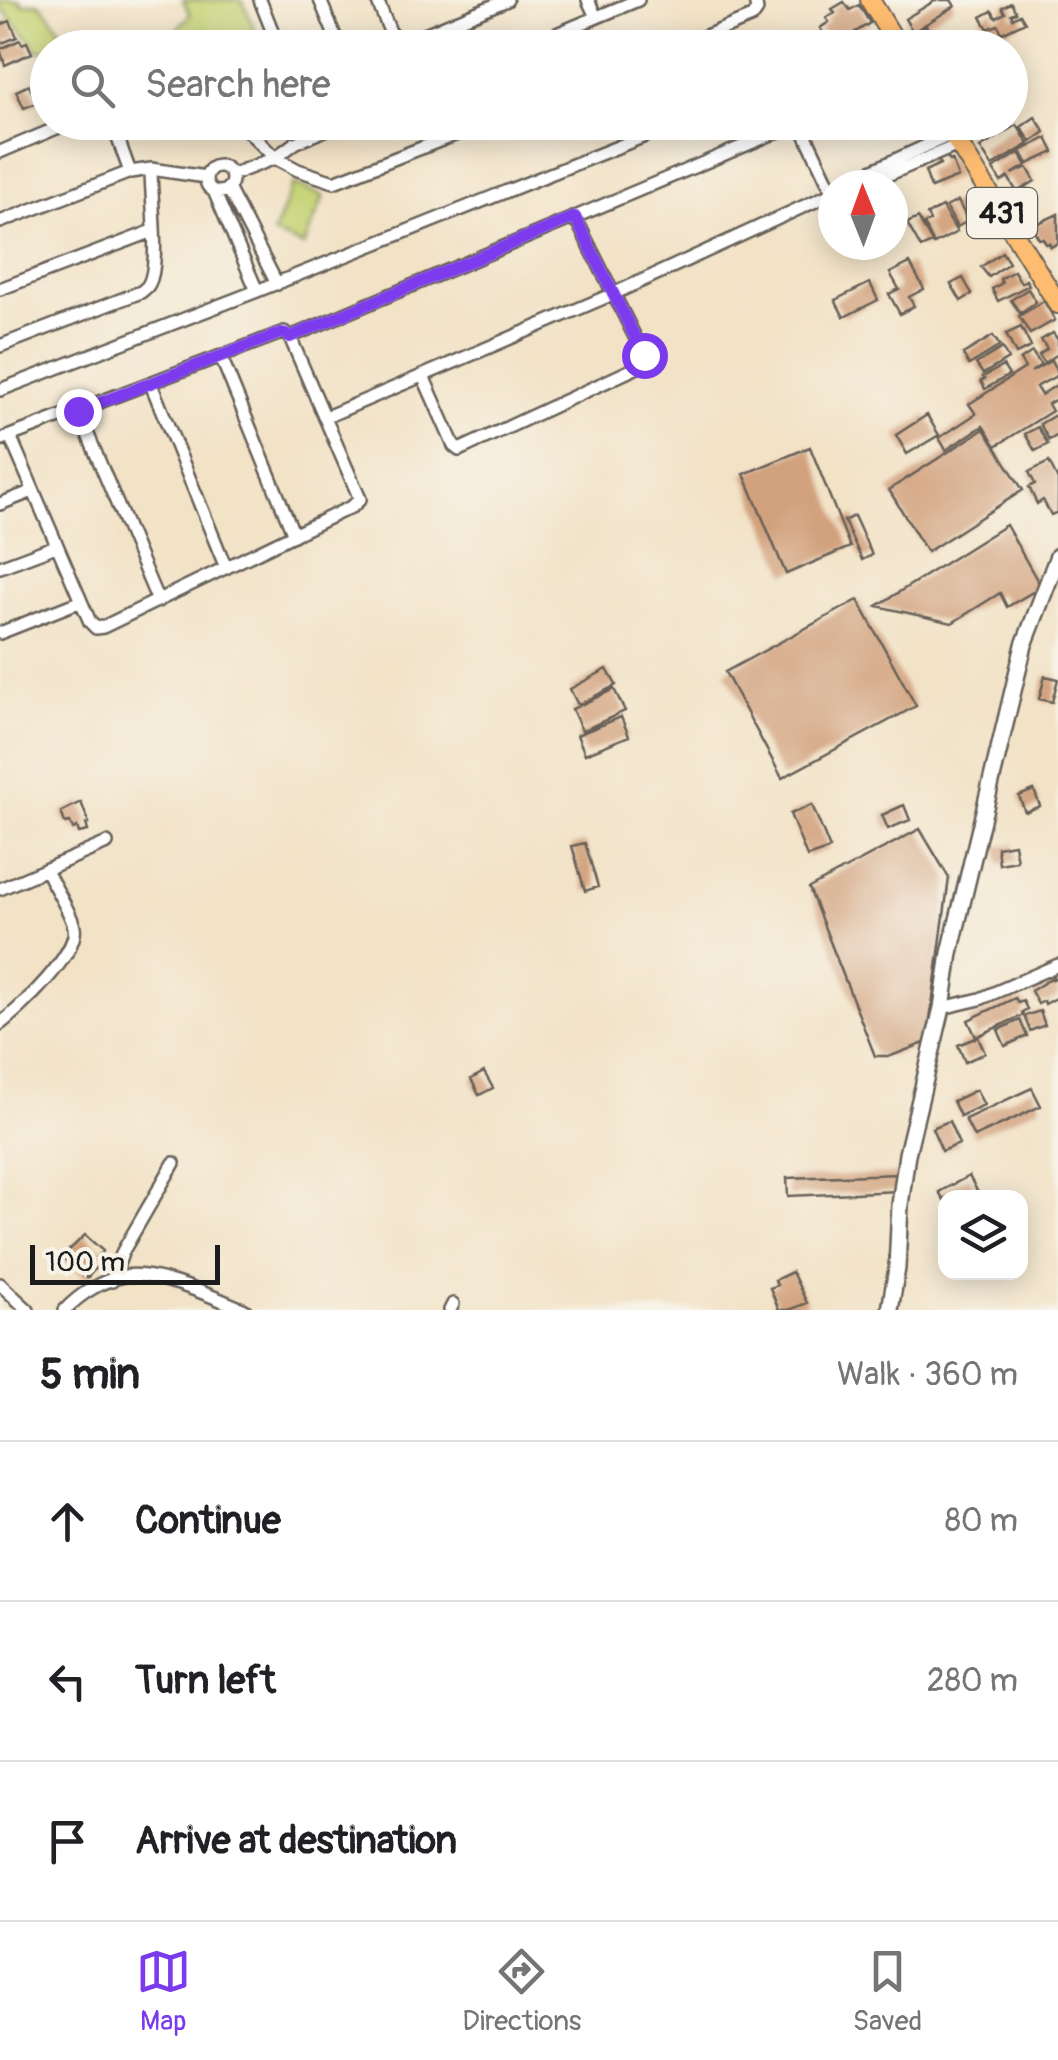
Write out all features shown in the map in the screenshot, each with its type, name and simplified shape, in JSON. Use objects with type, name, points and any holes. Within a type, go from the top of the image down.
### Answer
[{"type":"main road","points":[[870,0],[888,30]]},
{"type":"main road","name":"431","points":[[955,140],[1058,304]]},
{"type":"street","points":[[260,0],[272,30]]},
{"type":"street","points":[[320,0],[332,30]]},
{"type":"street","points":[[377,0],[388,30]]},
{"type":"street","points":[[435,30],[507,0]]},
{"type":"street","points":[[588,0],[596,17]]},
{"type":"street","points":[[565,30],[638,0]]},
{"type":"street","points":[[722,30],[752,18],[758,10],[755,0]]},
{"type":"street","points":[[0,152],[30,140]]},
{"type":"street","points":[[118,140],[130,172]]},
{"type":"street","points":[[257,140],[275,158],[328,181],[341,181],[443,140]]},
{"type":"street","points":[[214,191],[300,140]]},
{"type":"street","points":[[0,390],[635,140]]},
{"type":"street","points":[[290,337],[760,140]]},
{"type":"street","points":[[807,140],[822,170]]},
{"type":"street","points":[[873,170],[938,140]]},
{"type":"street","points":[[890,170],[941,140]]},
{"type":"street","points":[[257,292],[214,191],[208,186],[206,177],[217,166],[226,168],[251,235],[276,284]]},
{"type":"street","points":[[0,346],[141,292],[150,282],[154,254],[150,170]]},
{"type":"street","points":[[0,222],[130,172],[150,170],[206,177]]},
{"type":"street","points":[[326,417],[613,294],[818,200]]},
{"type":"street","points":[[423,376],[454,446],[461,449],[644,363],[644,355],[575,217]]},
{"type":"street","points":[[0,289],[152,231]]},
{"type":"street","points":[[236,242],[251,235]]},
{"type":"street","points":[[248,270],[266,262]]},
{"type":"street","points":[[281,333],[290,337],[360,499],[353,506],[158,601],[100,628],[93,626],[5,438],[221,357],[281,333]]},
{"type":"street","points":[[221,357],[294,535]]},
{"type":"street","points":[[151,384],[226,568]]},
{"type":"street","points":[[78,411],[158,601]]},
{"type":"street","points":[[0,504],[33,491]]},
{"type":"street","points":[[0,567],[56,546]]},
{"type":"street","points":[[890,1310],[906,1154],[942,1008],[950,953],[1024,646],[1058,556]]},
{"type":"street","points":[[0,634],[81,602]]},
{"type":"street","points":[[0,889],[107,843]]},
{"type":"street","points":[[0,1024],[69,954],[74,940],[74,926],[46,870]]},
{"type":"street","points":[[942,1008],[980,999],[1058,965]]},
{"type":"street","points":[[112,1280],[129,1240],[174,1163]]},
{"type":"street","points":[[65,1310],[76,1298],[126,1275],[170,1280],[245,1310]]},
{"type":"street","points":[[0,1284],[28,1310]]},
{"type":"green space","points":[[0,0],[20,0],[22,5],[38,3],[61,30],[30,30],[30,40],[0,7]]},
{"type":"green space","points":[[183,0],[242,0],[255,30],[176,30],[190,15]]},
{"type":"green space","points":[[293,184],[324,196],[304,246],[273,234]]},
{"type":"building","points":[[936,0],[951,0],[955,6],[916,30],[912,30],[905,19]]},
{"type":"building","points":[[844,2],[850,10],[859,5],[870,23],[859,30],[821,30],[829,22],[826,18],[835,13],[832,9]]},
{"type":"building","points":[[1011,3],[1016,12],[1011,14],[1013,18],[1020,14],[1025,22],[1008,30],[1000,30],[998,25],[988,29],[981,17],[992,11],[996,18],[1005,13],[1002,8]]},
{"type":"building","points":[[10,21],[17,37],[0,44],[0,25]]},
{"type":"building","points":[[20,40],[22,44],[27,42],[30,54],[5,65],[0,49]]},
{"type":"building","points":[[29,85],[30,106],[24,108],[16,91]]},
{"type":"building","points":[[1035,117],[1045,132],[1031,142],[1028,138],[1028,122]]},
{"type":"building","points":[[1047,138],[1054,152],[1028,164],[1021,151]]},
{"type":"building","points":[[993,140],[1026,140],[1029,144],[992,166],[980,148]]},
{"type":"building","points":[[1019,153],[1027,165],[1012,174],[1027,167],[1035,181],[1017,192],[1008,177],[1001,182],[993,169]]},
{"type":"building","points":[[947,155],[958,177],[931,188],[925,171],[940,164],[938,159]]},
{"type":"building","points":[[958,201],[968,221],[957,227],[946,207]]},
{"type":"building","points":[[942,207],[957,232],[934,244],[924,224],[930,221],[927,215]]},
{"type":"building","points":[[1058,214],[1058,243],[1051,247],[1043,238],[1039,239],[1032,226]]},
{"type":"building","points":[[918,218],[932,243],[921,248],[908,223]]},
{"type":"building","points":[[1002,252],[1009,263],[989,277],[981,267]]},
{"type":"building","points":[[910,263],[924,289],[909,297],[914,306],[900,314],[889,294],[899,289],[890,273]]},
{"type":"building","points":[[1014,271],[1021,283],[1026,280],[1029,285],[998,301],[992,289]]},
{"type":"building","points":[[963,278],[972,294],[961,301],[951,284]]},
{"type":"building","points":[[870,283],[878,300],[844,317],[835,300]]},
{"type":"building","points":[[1028,289],[1036,302],[1020,313],[1011,300]]},
{"type":"building","points":[[1044,301],[1055,320],[1030,334],[1019,316]]},
{"type":"building","points":[[1021,327],[1031,347],[1016,354],[1006,334]]},
{"type":"building","points":[[1053,333],[1058,340],[1058,354],[1044,363],[1039,355],[1047,349],[1041,340]]},
{"type":"building","points":[[993,336],[1000,346],[969,365],[963,354]]},
{"type":"building","points":[[1002,348],[1008,359],[983,374],[976,364]]},
{"type":"building","points":[[1032,352],[1041,365],[1031,372],[1052,360],[1058,372],[1036,387],[1041,395],[1058,384],[1058,398],[1048,404],[1052,411],[996,446],[983,426],[946,450],[939,438],[976,414],[969,404],[1025,368],[1020,360]]},
{"type":"building","points":[[1003,366],[1009,375],[985,389],[983,377]]},
{"type":"building","points":[[1057,414],[1058,435],[1049,440],[1040,424]]},
{"type":"building","points":[[927,415],[939,435],[907,454],[896,435]]},
{"type":"building","points":[[1038,427],[1048,444],[1035,451],[1025,434]]},
{"type":"building","points":[[984,429],[1023,490],[927,552],[889,490]]},
{"type":"building","points":[[810,447],[850,547],[786,574],[744,474]]},
{"type":"building","points":[[1049,462],[1058,480],[1058,512],[1051,515],[1043,500],[1037,504],[1029,487],[1035,484],[1029,472]]},
{"type":"building","points":[[854,516],[872,555],[862,560],[844,521]]},
{"type":"building","points":[[1006,525],[1041,587],[1007,607],[1000,593],[952,623],[877,606]]},
{"type":"building","points":[[858,600],[916,706],[782,778],[725,672]]},
{"type":"building","points":[[607,669],[616,685],[578,705],[570,689]]},
{"type":"building","points":[[1045,676],[1058,679],[1052,702],[1039,699]]},
{"type":"building","points":[[614,689],[625,711],[582,731],[572,709]]},
{"type":"building","points":[[621,717],[629,736],[585,754],[577,735]]},
{"type":"building","points":[[1034,790],[1040,806],[1025,812],[1019,796]]},
{"type":"building","points":[[81,802],[89,823],[88,831],[79,833],[70,822],[65,823],[61,812]]},
{"type":"building","points":[[812,805],[830,849],[807,857],[790,814]]},
{"type":"building","points":[[904,805],[910,820],[888,829],[882,815]]},
{"type":"building","points":[[920,829],[949,878],[927,1042],[891,1056],[875,1056],[809,888]]},
{"type":"building","points":[[585,843],[598,887],[585,891],[572,846]]},
{"type":"building","points":[[1014,844],[1017,861],[999,864],[997,847]]},
{"type":"building","points":[[1058,977],[1058,997],[1038,1004],[1031,991]]},
{"type":"building","points":[[1015,998],[1018,1003],[1023,1001],[1027,1009],[1023,1015],[976,1037],[968,1020]]},
{"type":"building","points":[[1040,1011],[1045,1025],[1030,1031],[1024,1016]]},
{"type":"building","points":[[1020,1020],[1027,1036],[1005,1046],[998,1030]]},
{"type":"building","points":[[978,1037],[985,1053],[965,1062],[958,1045]]},
{"type":"building","points":[[484,1072],[493,1088],[479,1095],[471,1079]]},
{"type":"building","points":[[1032,1088],[1041,1106],[974,1137],[965,1119]]},
{"type":"building","points":[[976,1090],[984,1105],[960,1116],[953,1101]]},
{"type":"building","points":[[949,1121],[959,1144],[942,1151],[932,1128]]},
{"type":"building","points":[[898,1174],[899,1191],[788,1196],[787,1178]]},
{"type":"building","points":[[969,1176],[977,1190],[943,1190]]},
{"type":"building","points":[[85,1235],[103,1251],[96,1258],[101,1262],[87,1278],[62,1257]]},
{"type":"building","points":[[792,1272],[807,1303],[779,1310],[770,1288],[777,1285],[775,1280]]},
{"type":"route","points":[[78,411],[281,333],[290,337],[575,217],[644,355]]}]
